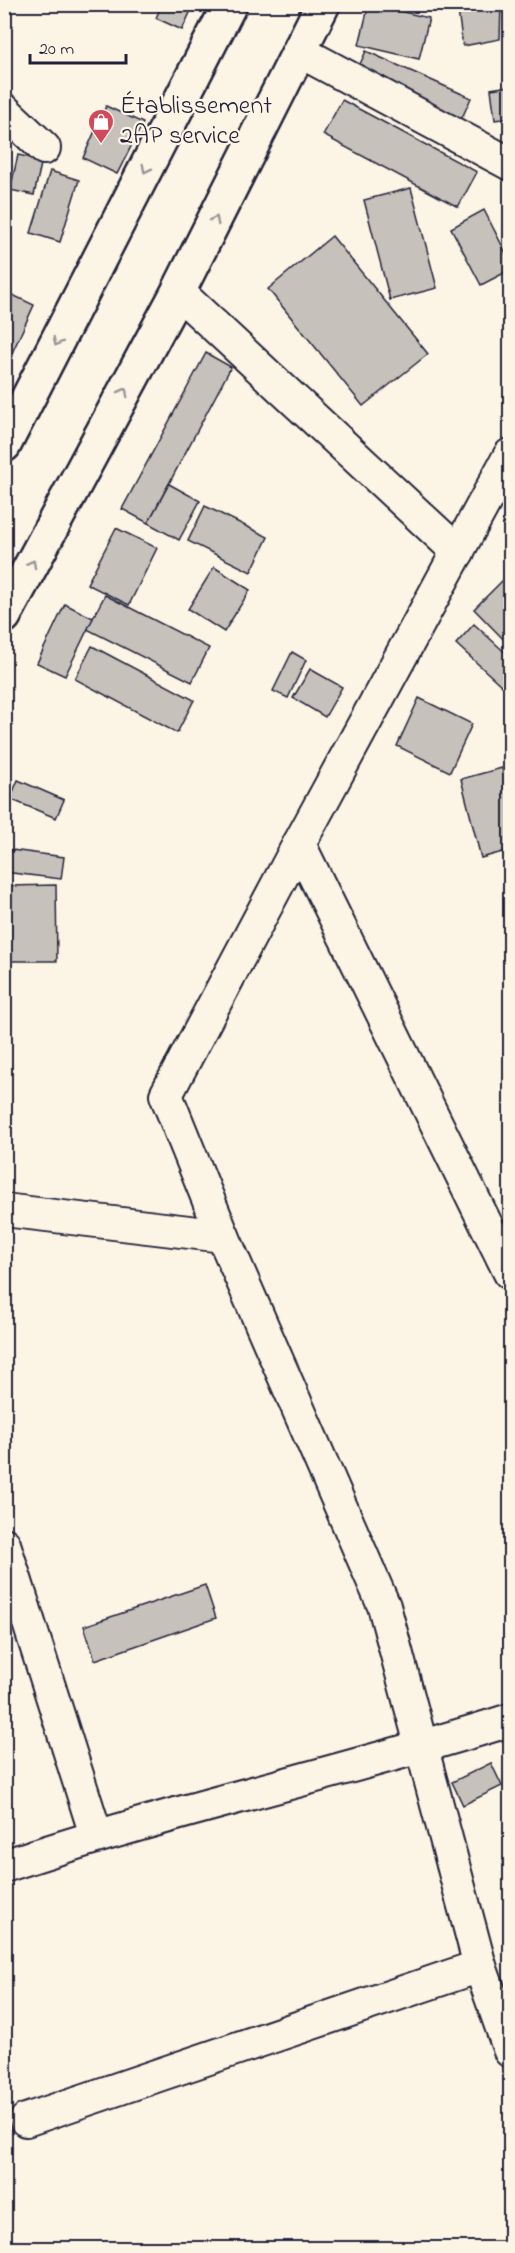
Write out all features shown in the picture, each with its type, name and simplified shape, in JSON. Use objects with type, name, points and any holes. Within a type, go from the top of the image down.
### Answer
[{"type":"highway","points":[[4,445],[230,4]]},
{"type":"highway","points":[[4,616],[178,292],[301,52],[323,4]]},
{"type":"street","points":[[301,52],[510,164]]},
{"type":"street","points":[[4,110],[44,148]]},
{"type":"street","points":[[178,292],[458,552]]},
{"type":"street","points":[[510,454],[166,1095],[222,1236],[384,1606],[480,1966],[510,2051]]},
{"type":"street","points":[[299,844],[510,1273]]},
{"type":"street","points":[[4,1210],[222,1236]]},
{"type":"street","points":[[4,1544],[96,1835]]},
{"type":"street","points":[[4,1866],[96,1835],[423,1748],[510,1720]]},
{"type":"street","points":[[26,2120],[480,1966]]},
{"type":"building","points":[[162,4],[194,4],[182,30],[156,18]]},
{"type":"building","points":[[369,4],[429,18],[419,59],[359,45]]},
{"type":"building","points":[[457,4],[501,4],[500,39],[463,46]]},
{"type":"building","points":[[366,51],[471,98],[461,120],[356,73]]},
{"type":"building","points":[[510,86],[510,118],[495,120],[491,89]]},
{"type":"building","points":[[342,100],[477,172],[458,207],[323,135]]},
{"type":"building","points":[[106,106],[143,123],[117,174],[83,158]]},
{"type":"building","points":[[18,155],[42,160],[34,195],[10,190]]},
{"type":"building","points":[[50,171],[79,180],[60,242],[31,233]]},
{"type":"building","points":[[411,188],[437,288],[390,300],[364,200]]},
{"type":"building","points":[[484,210],[510,261],[510,270],[481,285],[451,228]]},
{"type":"building","points":[[332,236],[428,354],[363,406],[268,289]]},
{"type":"building","points":[[4,291],[34,305],[7,364],[4,362]]},
{"type":"building","points":[[206,353],[231,367],[148,523],[122,509]]},
{"type":"building","points":[[169,484],[200,501],[179,540],[148,523]]},
{"type":"building","points":[[205,506],[268,537],[251,572],[188,541]]},
{"type":"building","points":[[116,528],[157,548],[129,605],[87,584]]},
{"type":"building","points":[[214,567],[250,590],[224,632],[188,609]]},
{"type":"building","points":[[503,580],[510,587],[510,646],[474,609]]},
{"type":"building","points":[[105,595],[209,648],[192,682],[87,629]]},
{"type":"building","points":[[65,604],[93,618],[65,676],[37,663]]},
{"type":"building","points":[[474,624],[510,657],[510,677],[502,686],[456,644]]},
{"type":"building","points":[[92,646],[194,700],[177,733],[75,679]]},
{"type":"building","points":[[292,652],[306,660],[288,698],[273,691]]},
{"type":"building","points":[[310,669],[342,687],[325,717],[293,698]]},
{"type":"building","points":[[419,698],[472,724],[450,772],[397,746]]},
{"type":"building","points":[[502,768],[510,802],[510,850],[481,858],[461,779]]},
{"type":"building","points":[[18,780],[64,800],[56,818],[10,799]]},
{"type":"building","points":[[4,849],[64,857],[61,879],[4,872]]},
{"type":"building","points":[[56,885],[57,961],[7,961],[8,886]]},
{"type":"building","points":[[205,1585],[216,1618],[95,1660],[84,1626]]},
{"type":"building","points":[[491,1763],[502,1786],[463,1805],[452,1782]]},
{"type":"place","name":"Établissement 2AP service","points":[[101,145]]}]
